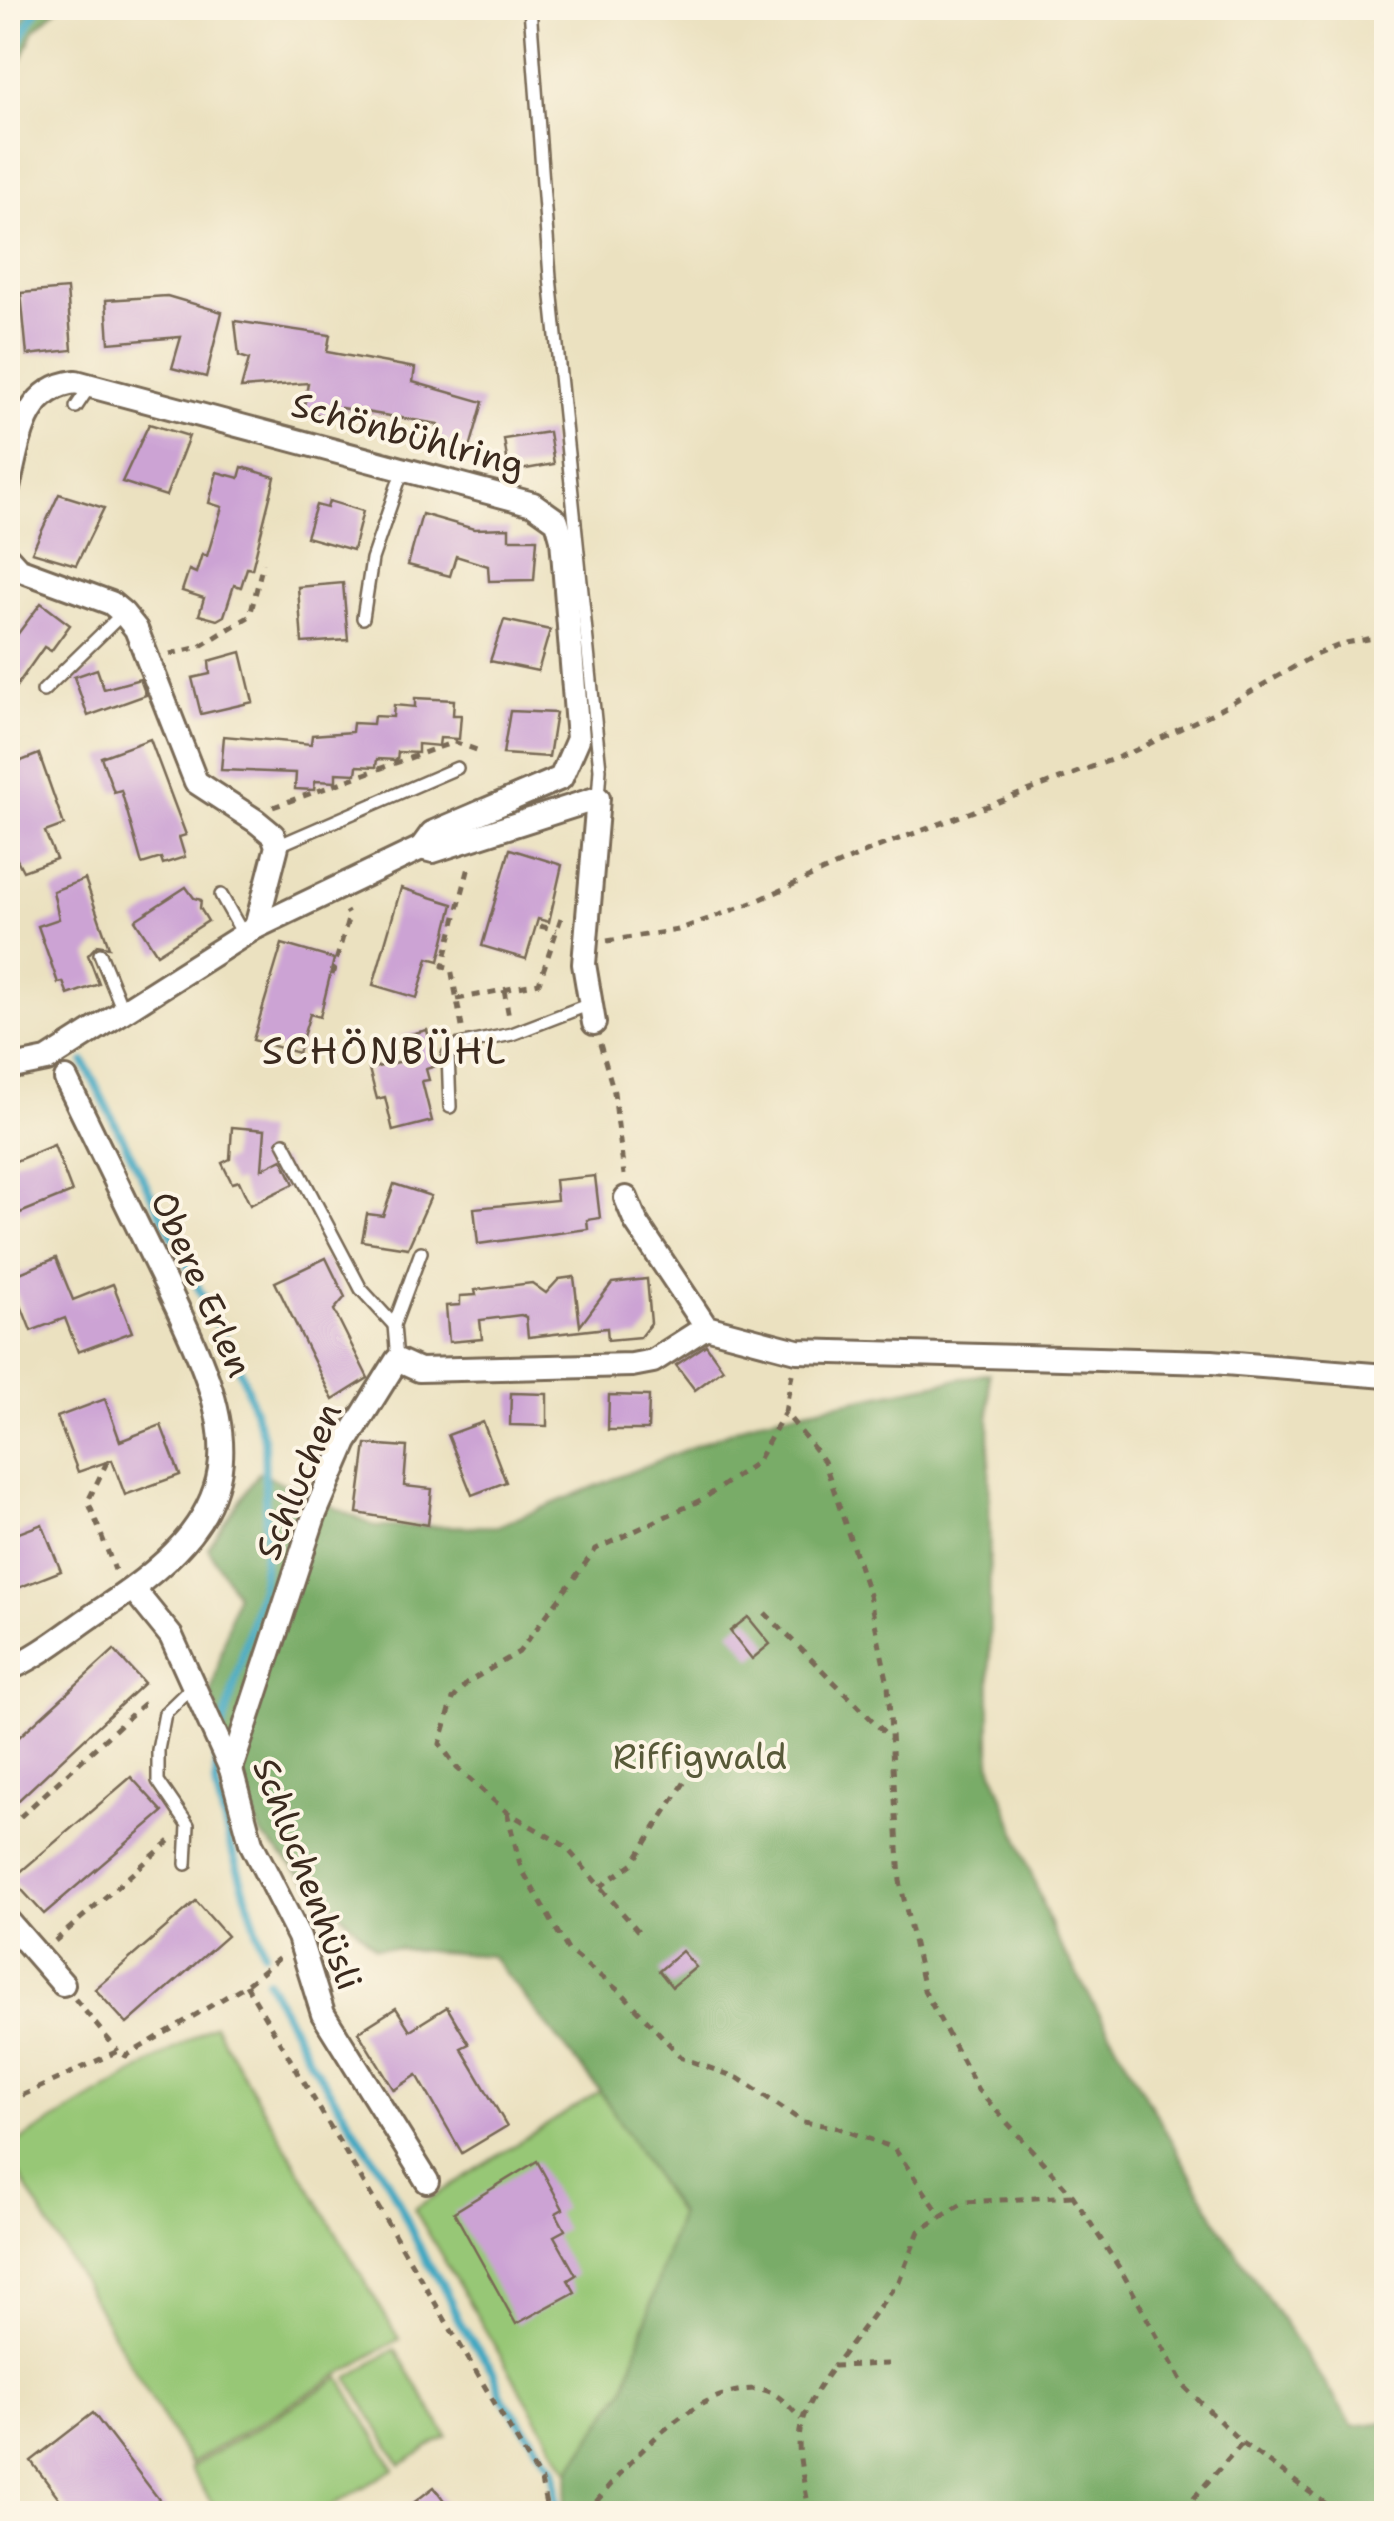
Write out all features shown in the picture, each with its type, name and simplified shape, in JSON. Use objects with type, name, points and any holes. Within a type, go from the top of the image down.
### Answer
[{"type":"street","name":"Schönbühlring","points":[[8,487],[25,420],[36,400],[66,383],[90,384],[533,504],[557,521],[562,539],[577,726],[574,758],[561,778],[432,834],[421,848],[250,932],[46,1060],[8,1068]]},
{"type":"street","points":[[8,558],[18,569],[111,603],[122,613],[136,629],[196,782],[273,836],[278,846],[250,932]]},
{"type":"street","points":[[421,848],[434,850],[598,798],[584,944],[592,1014]]},
{"type":"street","name":"Obere Erlen","points":[[8,1669],[163,1568],[189,1541],[211,1496],[223,1437],[208,1371],[66,1079]]},
{"type":"street","points":[[626,1198],[636,1222],[706,1327],[797,1351],[1212,1362],[1386,1376]]},
{"type":"street","points":[[398,1360],[420,1370],[632,1365],[653,1361],[706,1327]]},
{"type":"street","name":"Schluchen","points":[[232,1769],[314,1516],[346,1442],[398,1360]]},
{"type":"street","name":"Schluchenhüsli","points":[[130,1591],[171,1636],[232,1769],[251,1843],[299,1937],[323,2014],[427,2180]]},
{"type":"street","points":[[8,1921],[64,1984]]},
{"type":"lane","points":[[530,8],[550,277],[600,769],[598,798]]},
{"type":"lane","points":[[76,408],[90,384]]},
{"type":"lane","points":[[363,618],[372,558],[404,470]]},
{"type":"lane","points":[[43,692],[122,613]]},
{"type":"lane","points":[[278,846],[457,768]]},
{"type":"lane","points":[[221,894],[250,932]]},
{"type":"lane","points":[[100,954],[124,1012]]},
{"type":"lane","points":[[450,1108],[448,1054],[465,1044],[592,1014]]},
{"type":"lane","points":[[284,1143],[361,1289],[394,1325]]},
{"type":"lane","points":[[398,1360],[394,1325],[422,1252]]},
{"type":"lane","points":[[186,1864],[188,1825],[158,1781],[165,1714],[193,1686]]},
{"type":"path","points":[[148,659],[200,647],[250,616],[263,563]]},
{"type":"path","points":[[584,944],[678,930],[752,903],[875,848],[1132,752],[1217,711],[1316,655],[1345,643],[1386,636]]},
{"type":"path","points":[[274,806],[454,742],[477,750]]},
{"type":"path","points":[[465,1044],[451,968],[444,966],[471,864],[468,856]]},
{"type":"path","points":[[457,999],[539,983],[566,905],[553,902]]},
{"type":"path","points":[[332,975],[349,916],[346,910]]},
{"type":"path","points":[[540,926],[557,930]]},
{"type":"path","points":[[504,990],[512,1034]]},
{"type":"path","points":[[592,1014],[614,1092],[626,1198]]},
{"type":"path","points":[[638,1931],[565,1846],[507,1812],[457,1768],[440,1744],[453,1699],[468,1682],[520,1652],[596,1550],[703,1499],[757,1462],[784,1412],[797,1351]]},
{"type":"path","points":[[784,1412],[824,1461],[869,1595],[888,1684],[900,1881],[924,1990],[978,2090],[1073,2196],[1122,2272],[1184,2386],[1242,2442],[1340,2514]]},
{"type":"path","points":[[107,1462],[88,1501],[130,1591]]},
{"type":"path","points":[[765,1613],[890,1738]]},
{"type":"path","points":[[8,1828],[143,1704],[165,1714]]},
{"type":"path","points":[[600,1886],[633,1863],[700,1758]]},
{"type":"path","points":[[507,1812],[521,1868],[568,1950],[623,1994],[682,2058],[738,2078],[803,2122],[836,2127],[894,2148],[942,2216]]},
{"type":"path","points":[[49,1946],[188,1825]]},
{"type":"path","points":[[64,1984],[126,2056],[246,1985],[270,1968],[299,1937]]},
{"type":"path","points":[[246,1985],[541,2481],[548,2514]]},
{"type":"path","points":[[8,2102],[118,2051]]},
{"type":"path","points":[[810,2514],[798,2436],[804,2406],[898,2281],[919,2231],[965,2202],[1073,2196]]},
{"type":"path","points":[[834,2366],[888,2364]]},
{"type":"path","points":[[586,2514],[660,2432],[704,2404],[758,2389],[780,2398],[801,2418]]},
{"type":"path","points":[[1183,2510],[1242,2442]]},
{"type":"path","points":[[8,2494],[10,2514]]},
{"type":"green space","points":[[29,8],[58,8],[34,30],[8,90],[8,49]]},
{"type":"green space","name":"Riffigwald","points":[[989,1373],[990,1762],[1053,1932],[1223,2232],[1353,2426],[1386,2422],[1386,2513],[563,2513],[569,2472],[625,2388],[679,2214],[600,2091],[491,1956],[375,1947],[261,1835],[211,1694],[236,1594],[208,1548],[259,1472],[376,1527],[498,1526],[761,1419]]},
{"type":"green space","points":[[214,2025],[399,2339],[190,2464],[8,2156],[8,2148]]},
{"type":"green space","points":[[600,2091],[679,2215],[625,2388],[569,2472],[414,2209]]},
{"type":"green space","points":[[395,2349],[447,2436],[400,2465],[348,2378]]},
{"type":"green space","points":[[340,2378],[394,2469],[319,2513],[218,2513],[190,2468]]},
{"type":"building","points":[[67,289],[72,350],[27,355],[21,293]]},
{"type":"building","points":[[167,296],[222,312],[206,377],[172,368],[181,337],[109,343],[106,300]]},
{"type":"building","points":[[235,321],[330,335],[327,352],[415,368],[413,382],[483,402],[470,448],[434,438],[438,424],[341,408],[339,418],[303,412],[308,383],[241,388],[249,359],[239,356]]},
{"type":"building","points":[[149,424],[189,436],[166,496],[122,482]]},
{"type":"building","points":[[549,432],[554,464],[509,472],[504,439]]},
{"type":"building","points":[[242,467],[275,477],[252,569],[247,568],[241,587],[234,585],[224,616],[217,620],[199,615],[204,598],[182,591],[189,570],[196,573],[202,554],[207,556],[222,507],[209,503],[217,472],[239,478]]},
{"type":"building","points":[[59,494],[104,508],[76,565],[32,552]]},
{"type":"building","points":[[329,501],[363,511],[353,550],[306,537],[316,505],[327,508]]},
{"type":"building","points":[[422,514],[474,529],[509,528],[509,539],[537,539],[534,580],[489,581],[488,566],[456,556],[450,576],[408,565]]},
{"type":"building","points":[[343,583],[348,640],[302,643],[298,587]]},
{"type":"building","points":[[41,603],[70,625],[51,651],[44,647],[8,698],[8,647]]},
{"type":"building","points":[[504,620],[550,630],[538,671],[490,661]]},
{"type":"building","points":[[241,652],[253,702],[201,714],[192,678],[210,674],[209,661]]},
{"type":"building","points":[[97,669],[104,689],[140,679],[146,695],[88,716],[74,677]]},
{"type":"building","points":[[415,698],[454,700],[453,715],[461,715],[459,739],[440,738],[439,746],[418,744],[418,753],[398,752],[397,760],[377,759],[376,767],[357,766],[356,774],[336,773],[336,782],[315,781],[314,790],[295,789],[296,773],[221,770],[224,736],[311,744],[312,735],[352,732],[353,723],[373,724],[374,716],[393,717],[394,705],[415,707]]},
{"type":"building","points":[[510,711],[556,713],[549,757],[503,754]]},
{"type":"building","points":[[150,739],[186,835],[179,837],[185,857],[163,864],[161,858],[142,864],[121,790],[114,792],[101,757]]},
{"type":"building","points":[[39,754],[64,825],[45,832],[56,859],[23,871],[8,842],[8,766]]},
{"type":"building","points":[[510,849],[562,865],[549,922],[538,919],[526,959],[482,946]]},
{"type":"building","points":[[85,879],[109,947],[97,945],[88,955],[99,984],[68,995],[63,982],[58,983],[38,926],[59,919],[53,891]]},
{"type":"building","points":[[186,887],[194,898],[201,900],[200,908],[208,921],[157,954],[135,920]]},
{"type":"building","points":[[401,888],[453,904],[439,961],[428,958],[417,998],[373,985]]},
{"type":"building","points":[[282,944],[334,959],[320,1017],[310,1014],[298,1053],[253,1040]]},
{"type":"building","points":[[427,1030],[436,1066],[426,1069],[429,1080],[422,1081],[432,1121],[393,1131],[385,1097],[377,1099],[369,1069],[407,1060],[402,1036]]},
{"type":"building","points":[[232,1127],[265,1130],[262,1169],[282,1159],[294,1184],[250,1205],[239,1181],[232,1183],[222,1163],[230,1159]]},
{"type":"building","points":[[54,1145],[72,1192],[20,1213],[8,1180],[8,1164]]},
{"type":"building","points":[[595,1176],[600,1218],[587,1220],[588,1229],[478,1244],[474,1208],[557,1200],[555,1180]]},
{"type":"building","points":[[394,1184],[431,1196],[408,1248],[362,1241],[367,1214],[383,1216]]},
{"type":"building","points":[[56,1258],[73,1300],[113,1284],[132,1332],[78,1352],[65,1318],[31,1331],[10,1277]]},
{"type":"building","points":[[326,1258],[345,1297],[334,1310],[368,1378],[333,1400],[275,1282]]},
{"type":"building","points":[[574,1277],[580,1326],[612,1283],[647,1279],[651,1323],[640,1337],[608,1340],[607,1328],[528,1337],[526,1317],[521,1315],[480,1320],[482,1339],[449,1342],[446,1306],[460,1305],[460,1296],[476,1295],[475,1290],[532,1283],[546,1293],[559,1279]]},
{"type":"building","points":[[706,1345],[723,1369],[695,1390],[676,1365]]},
{"type":"building","points":[[511,1393],[547,1394],[547,1426],[510,1425]]},
{"type":"building","points":[[609,1395],[649,1396],[648,1430],[608,1430]]},
{"type":"building","points":[[105,1399],[120,1441],[161,1425],[180,1475],[125,1495],[112,1460],[78,1472],[57,1417]]},
{"type":"building","points":[[483,1422],[506,1482],[472,1495],[448,1435]]},
{"type":"building","points":[[366,1444],[407,1447],[404,1486],[432,1489],[428,1525],[357,1513]]},
{"type":"building","points":[[42,1524],[61,1571],[8,1592],[8,1537]]},
{"type":"building","points":[[748,1617],[770,1644],[752,1659],[730,1631]]},
{"type":"building","points":[[114,1650],[144,1683],[8,1810],[8,1747]]},
{"type":"building","points":[[131,1777],[163,1812],[44,1914],[12,1879]]},
{"type":"building","points":[[196,1901],[227,1936],[127,2024],[95,1989]]},
{"type":"building","points":[[682,1951],[696,1967],[672,1987],[659,1971]]},
{"type":"building","points":[[447,2007],[469,2044],[461,2048],[507,2126],[462,2153],[417,2075],[394,2090],[358,2032],[396,2008],[410,2030]]},
{"type":"building","points":[[537,2161],[563,2209],[556,2213],[565,2230],[554,2236],[576,2275],[568,2280],[575,2292],[516,2324],[454,2212]]},
{"type":"building","points":[[93,2413],[170,2514],[71,2514],[31,2461]]},
{"type":"building","points":[[434,2487],[454,2514],[399,2514]]},
{"type":"waterway","points":[[8,63],[37,8]]},
{"type":"waterway","points":[[84,1062],[242,1374],[264,1439],[266,1539],[262,1583],[223,1727]]},
{"type":"waterway","points":[[216,1756],[216,1788],[264,1952]]},
{"type":"waterway","points":[[267,1980],[308,2057],[390,2184],[461,2325],[493,2371],[501,2395],[554,2469],[557,2514]]},
{"type":"district","name":"SCHÖNBÜHL","points":[[385,1050]]}]
